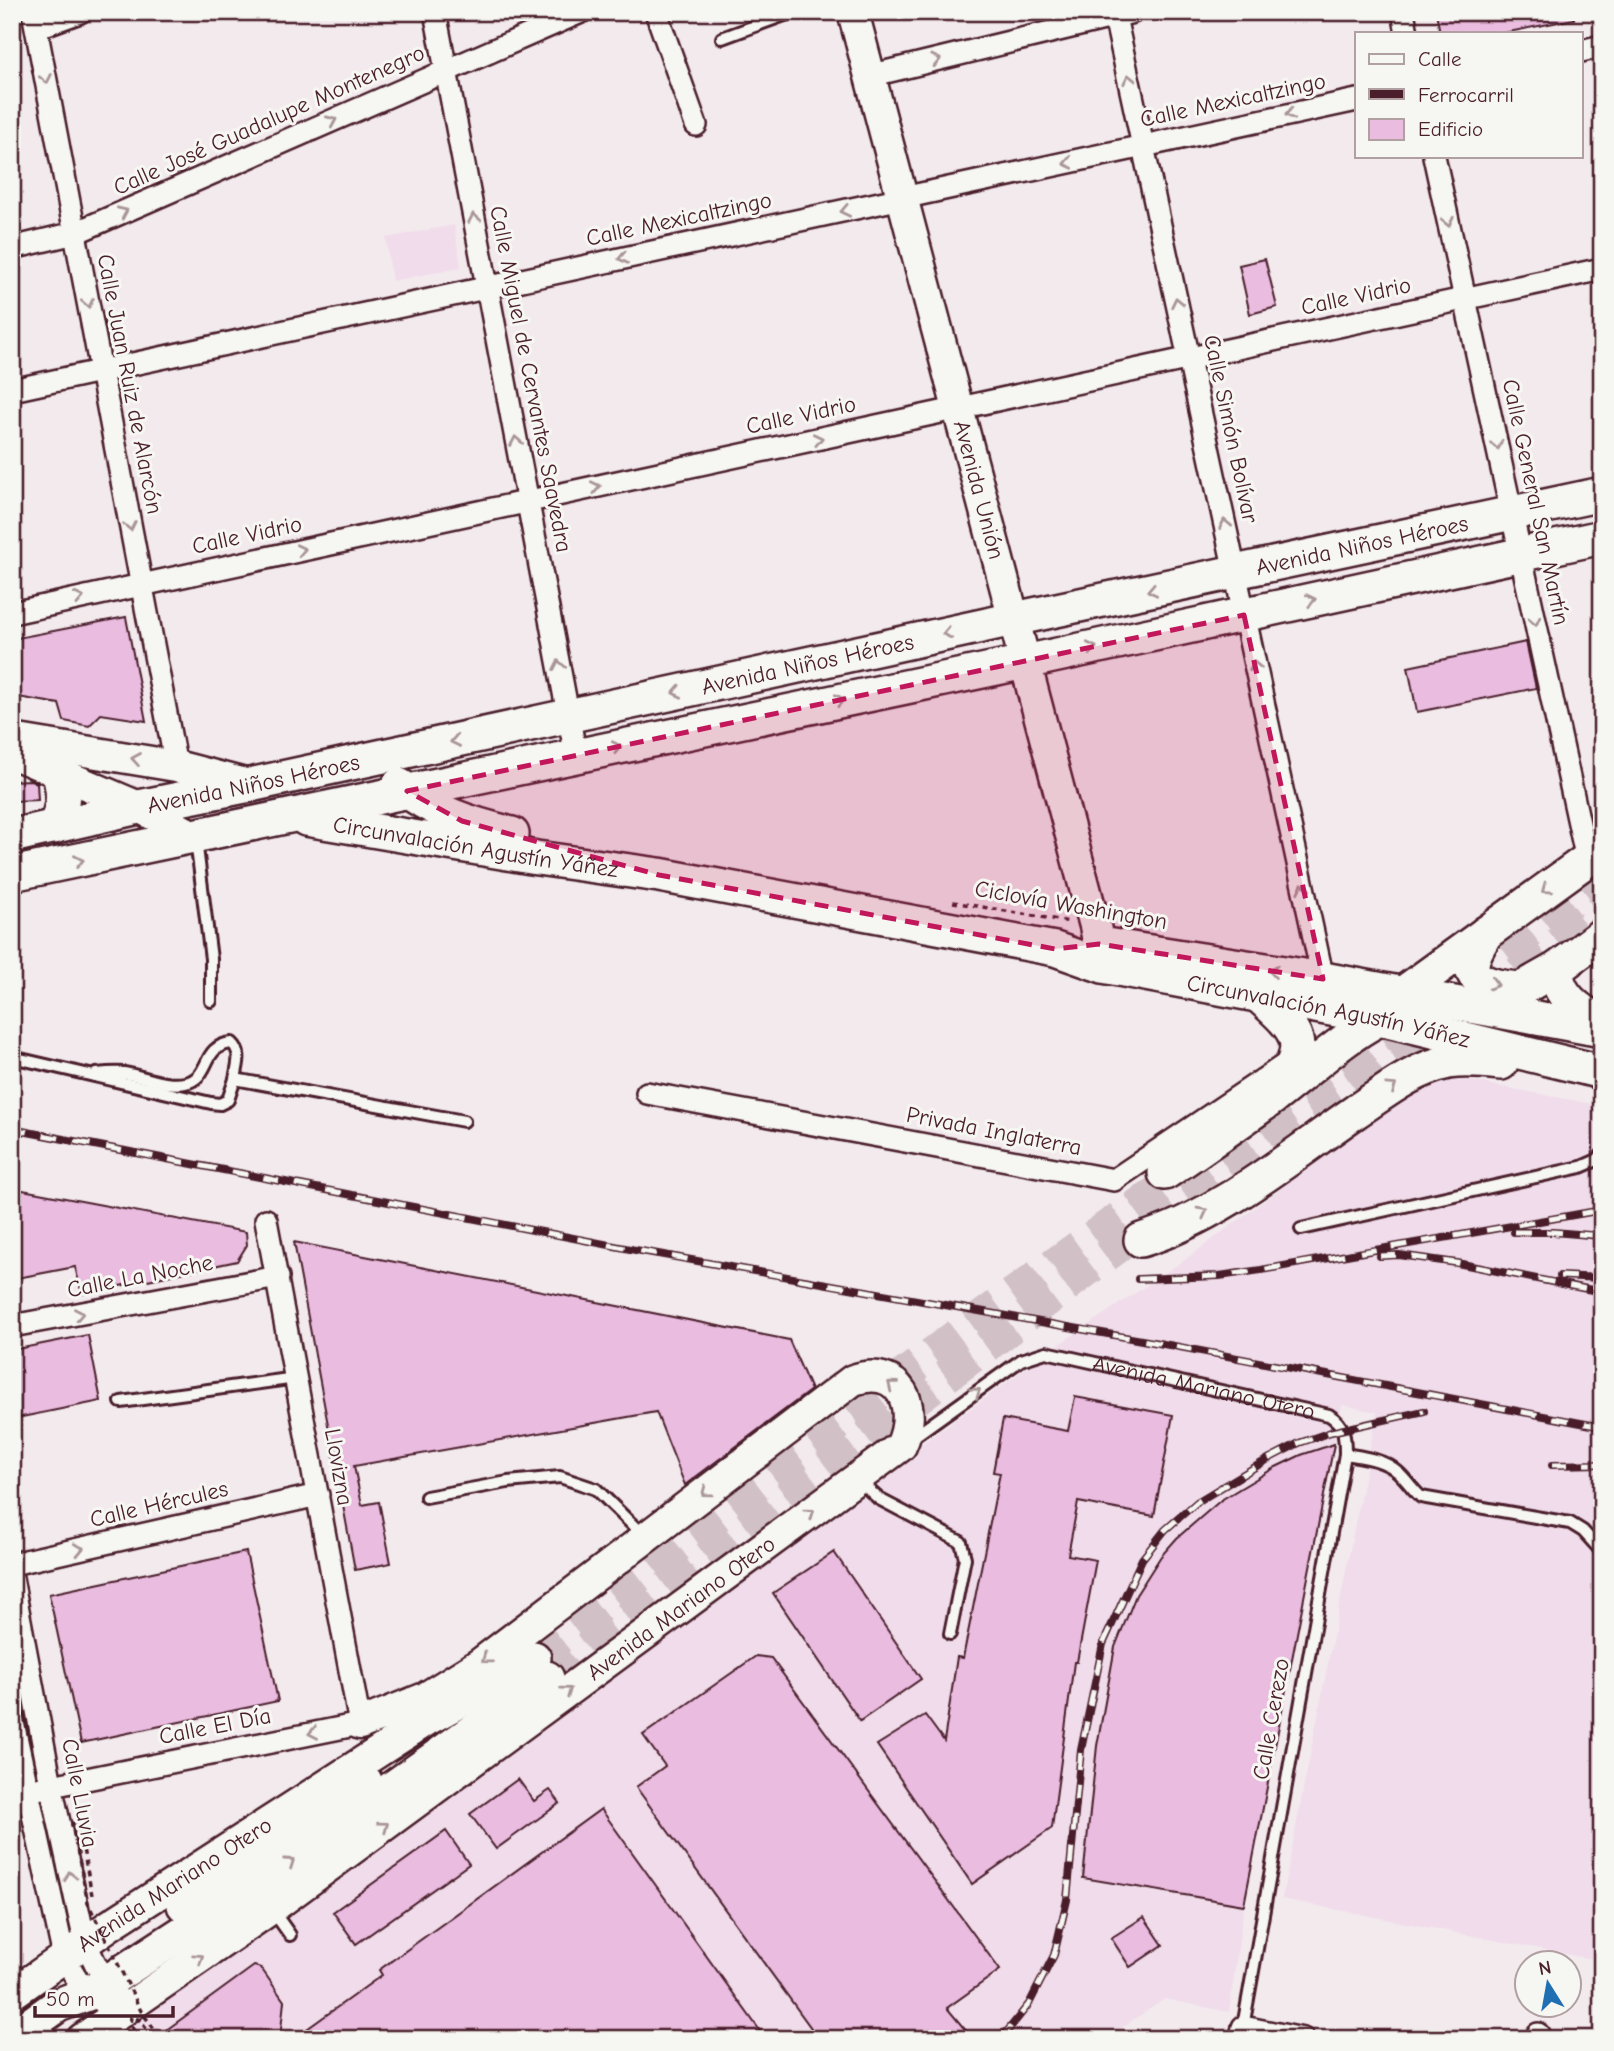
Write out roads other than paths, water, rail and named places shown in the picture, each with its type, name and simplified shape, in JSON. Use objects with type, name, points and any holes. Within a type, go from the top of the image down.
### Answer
[{"type":"main road","name":"Avenida Unión","points":[[853,12],[1099,945]]},
{"type":"main road","name":"Avenida Niños Héroes","points":[[12,836],[1602,494]]},
{"type":"main road","name":"Avenida Niños Héroes","points":[[12,874],[1025,662],[1602,537]]},
{"type":"main road","points":[[12,739],[56,744],[176,766],[250,785]]},
{"type":"main road","points":[[12,753],[139,807],[195,837]]},
{"type":"main road","name":"Circunvalación Agustín Yáñez","points":[[367,760],[436,810],[462,821],[659,875]]},
{"type":"main road","points":[[54,827],[63,800],[58,772]]},
{"type":"main road","name":"Circunvalación Agustín Yáñez","points":[[290,817],[537,858],[659,875],[1055,949],[1099,945],[1323,979],[1602,1030]]},
{"type":"main road","points":[[1402,994],[1594,855]]},
{"type":"main road","points":[[1486,933],[1471,966],[1473,973],[1478,979],[1488,983],[1521,989],[1558,968],[1602,935]]},
{"type":"main road","name":"Circunvalación Agustín Yáñez","points":[[1099,945],[1259,996],[1379,1018],[1602,1072]]},
{"type":"main road","points":[[1558,968],[1557,982],[1565,994],[1584,1013],[1602,1022]]},
{"type":"main road","points":[[1259,996],[1290,1026],[1296,1038],[1297,1057],[1294,1067],[1274,1097]]},
{"type":"main road","points":[[1165,1173],[1274,1097],[1379,1018],[1403,1013],[1432,1012],[1491,1021],[1534,1016]]},
{"type":"main road","points":[[1141,1240],[1164,1233],[1228,1199],[1402,1080],[1425,1070],[1448,1062],[1471,1060],[1602,1072]]},
{"type":"main road","points":[[360,1724],[425,1698],[481,1663],[853,1380],[870,1375],[879,1376],[899,1388],[905,1398],[909,1415],[909,1424],[901,1446]]},
{"type":"main road","name":"Avenida Mariano Otero","points":[[12,1994],[91,1983],[264,1897],[901,1446]]},
{"type":"main road","name":"Avenida Mariano Otero","points":[[264,1897],[534,1668]]},
{"type":"main road","name":"Avenida Mariano Otero","points":[[82,2039],[91,1983],[429,1719],[534,1668]]},
{"type":"main road","name":"Avenida Mariano Otero","points":[[12,2038],[430,1737],[534,1668]]},
{"type":"street","points":[[35,20],[80,12]]},
{"type":"street","name":"Calle Miguel de Cervantes Saavedra","points":[[435,12],[576,756]]},
{"type":"street","name":"Calle José Guadalupe Montenegro","points":[[12,248],[75,233],[581,12]]},
{"type":"street","points":[[656,12],[696,125]]},
{"type":"street","points":[[1403,12],[1407,32]]},
{"type":"street","points":[[869,76],[1121,14]]},
{"type":"street","name":"Calle Simón Bolívar","points":[[1121,14],[1143,147],[1323,979]]},
{"type":"street","name":"Calle Juan Ruiz de Alarcón","points":[[35,20],[176,766]]},
{"type":"street","points":[[1582,51],[1602,46]]},
{"type":"street","name":"Calle Mexicaltzingo","points":[[12,390],[1355,100]]},
{"type":"street","name":"Calle General San Martín","points":[[1434,158],[1511,513],[1594,855]]},
{"type":"street","name":"Calle Vidrio","points":[[12,612],[1602,269]]},
{"type":"street","name":"Privada Inglaterra","points":[[647,1093],[1114,1180],[1297,1057]]},
{"type":"street","name":"Llovizna","points":[[266,1220],[360,1724]]},
{"type":"street","name":"Calle La Noche","points":[[12,1326],[278,1277]]},
{"type":"street","name":"Calle Hércules","points":[[12,1564],[318,1495]]},
{"type":"street","name":"Calle Lluvia","points":[[12,1578],[91,1983]]},
{"type":"street","points":[[12,1718],[20,1792],[91,1983]]},
{"type":"street","name":"Calle El Día","points":[[20,1792],[360,1724],[429,1719]]},
{"type":"street","points":[[1242,2033],[1303,2039]]},
{"type":"lane","points":[[722,38],[793,12]]},
{"type":"lane","points":[[195,837],[211,959],[211,1001]]},
{"type":"lane","points":[[12,1057],[86,1075],[220,1104],[228,1100],[235,1079],[238,1048],[232,1043],[215,1048],[199,1077],[188,1083],[176,1084],[122,1073],[86,1075]]},
{"type":"lane","points":[[235,1079],[464,1121]]},
{"type":"lane","points":[[1301,1228],[1581,1167],[1602,1155]]},
{"type":"lane","name":"Avenida Mariano Otero","points":[[901,1446],[1021,1360],[1046,1352],[1329,1415]]},
{"type":"lane","points":[[121,1402],[296,1378]]},
{"type":"lane","name":"Calle Cerezo","points":[[1242,2033],[1345,1454],[1343,1429],[1339,1421],[1329,1415]]},
{"type":"lane","points":[[1345,1454],[1389,1465],[1400,1473],[1411,1489],[1421,1497],[1570,1523],[1583,1531],[1602,1552]]},
{"type":"lane","points":[[426,1497],[508,1482],[560,1477],[596,1489],[645,1538]]},
{"type":"lane","points":[[856,1478],[878,1499],[961,1542],[965,1558],[950,1634]]},
{"type":"lane","points":[[264,1897],[290,1934]]},
{"type":"tunnel","points":[[1299,1094],[1487,965],[1602,878]]},
{"type":"tunnel","points":[[547,1678],[1119,1246],[1512,977],[1602,909]]},
{"type":"tunnel","points":[[534,1658],[945,1344],[1197,1164]]},
{"type":"railway","points":[[12,1129],[630,1249],[1153,1342],[1602,1427]]},
{"type":"railway","points":[[1138,1279],[1219,1276],[1261,1270],[1602,1210]]},
{"type":"railway","points":[[1514,1232],[1602,1236]]},
{"type":"railway","points":[[1380,1256],[1399,1255],[1457,1263],[1602,1292]]},
{"type":"railway","points":[[1560,1276],[1602,1278]]},
{"type":"railway","points":[[1001,2039],[1029,2004],[1054,1955],[1067,1900],[1081,1750],[1103,1644],[1142,1559],[1165,1530],[1197,1502],[1270,1458],[1299,1443],[1331,1432],[1424,1411]]},
{"type":"railway","points":[[1552,1465],[1602,1464]]}]
